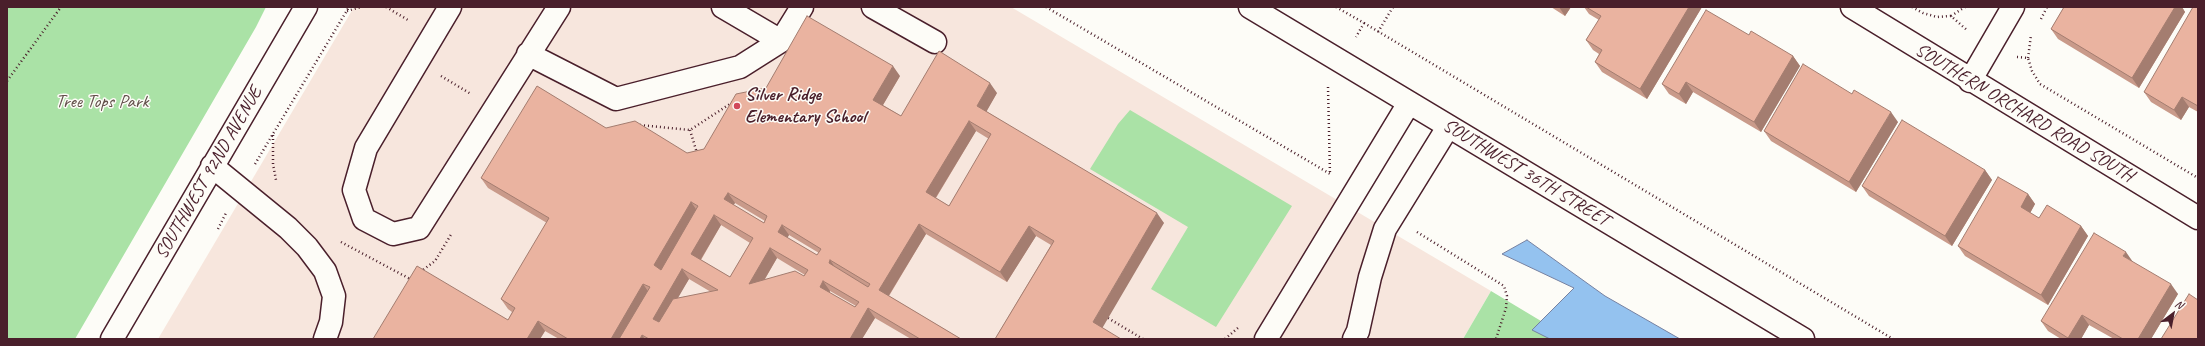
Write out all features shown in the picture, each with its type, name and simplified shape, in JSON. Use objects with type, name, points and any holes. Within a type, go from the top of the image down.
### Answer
[{"type":"street","name":"SOUTHWEST 92ND AVENUE","points":[[112,339],[306,7]]},
{"type":"street","points":[[450,7],[366,148],[354,190],[364,219],[393,234],[419,228],[559,7]]},
{"type":"street","points":[[722,7],[781,41]]},
{"type":"street","points":[[528,54],[616,100],[740,67],[781,41],[802,7]]},
{"type":"street","points":[[873,7],[936,42]]},
{"type":"street","name":"SOUTHWEST 36TH STREET","points":[[1250,7],[1803,339]]},
{"type":"street","name":"SOUTHERN ORCHARD ROAD SOUTH","points":[[1852,7],[1970,81],[2198,218]]},
{"type":"street","points":[[1970,81],[2013,7]]},
{"type":"street","points":[[1266,339],[1355,189],[1409,103]]},
{"type":"street","points":[[1358,336],[1370,277],[1385,229],[1393,212],[1448,127]]},
{"type":"street","points":[[212,166],[288,228],[307,247],[325,271],[334,296],[331,322],[325,339]]},
{"type":"path","points":[[7,81],[60,7]]},
{"type":"path","points":[[218,229],[240,189],[349,7]]},
{"type":"path","points":[[347,11],[361,7]]},
{"type":"path","points":[[1046,7],[1355,189]]},
{"type":"path","points":[[1378,32],[1393,7]]},
{"type":"path","points":[[1912,7],[1937,18],[1951,16],[1965,7]]},
{"type":"path","points":[[2038,24],[2047,7]]},
{"type":"path","points":[[1951,16],[1961,27],[2012,57],[2028,58]]},
{"type":"path","points":[[1364,23],[1893,339]]},
{"type":"path","points":[[2034,31],[2030,37],[2028,58],[2032,71],[2040,84],[2198,178]]},
{"type":"path","points":[[690,130],[698,155]]},
{"type":"path","points":[[1393,212],[1412,230],[1504,286],[1507,296],[1506,308],[1496,339]]},
{"type":"path","points":[[344,244],[414,281],[411,286]]},
{"type":"path","points":[[1108,318],[1143,339]]},
{"type":"shaded area","name":"Silver Ridge Elementary School","points":[[354,7],[1011,7],[1491,291],[1463,339],[158,339]]},
{"type":"green space","name":"Tree Tops Park","points":[[7,7],[266,7],[256,27],[75,339],[7,339]]},
{"type":"green space","points":[[1130,110],[1292,206],[1216,327],[1151,289],[1188,227],[1090,169],[1118,124]]},
{"type":"green space","points":[[1491,291],[1571,339],[1463,339]]},
{"type":"water","points":[[1527,240],[1605,296],[1680,339],[1550,339],[1532,330],[1574,288],[1502,254]]},
{"type":"building","points":[[1586,7],[1689,7],[1640,89],[1595,62],[1602,50],[1586,40],[1601,16]]},
{"type":"building","points":[[2064,7],[2175,7],[2132,78],[2051,29]]},
{"type":"building","points":[[2193,7],[2198,7],[2198,106],[2182,97],[2174,110],[2144,92]]},
{"type":"building","points":[[1706,10],[1749,35],[1751,31],[1793,56],[1754,122],[1686,82],[1679,94],[1662,84]]},
{"type":"building","points":[[807,16],[893,66],[873,100],[901,116],[939,51],[990,83],[977,106],[1157,213],[1093,322],[1121,339],[995,339],[1054,241],[1029,226],[1000,272],[919,224],[879,290],[961,339],[920,339],[868,308],[850,339],[649,339],[642,335],[640,339],[619,339],[650,287],[643,284],[611,339],[568,339],[538,321],[527,339],[373,339],[417,266],[508,320],[515,308],[501,299],[549,218],[481,178],[537,86],[606,128],[635,121],[687,153],[704,149],[736,94],[766,88]],"holes":[[[969,121],[991,134],[949,206],[926,192]],[[728,193],[767,216],[764,223],[724,199]],[[691,202],[698,206],[661,270],[654,265]],[[714,215],[753,238],[730,277],[691,254]],[[782,225],[821,249],[817,255],[778,232]],[[770,248],[808,270],[804,276],[795,271],[749,284]],[[830,260],[870,284],[868,287],[829,263]],[[682,269],[718,290],[673,299],[659,322],[653,319]],[[823,281],[859,302],[855,307],[820,287]]]},
{"type":"building","points":[[1803,64],[1852,94],[1854,90],[1891,112],[1849,182],[1764,131]]},
{"type":"building","points":[[1902,120],[1985,170],[1945,236],[1862,186]]},
{"type":"building","points":[[1998,177],[2028,194],[2021,207],[2039,218],[2047,205],[2081,226],[2041,295],[1958,246]]},
{"type":"building","points":[[2094,233],[2126,252],[2123,256],[2171,284],[2138,339],[2123,339],[2082,315],[2068,338],[2041,321]]},
{"type":"building","points":[[2189,294],[2198,300],[2198,339],[2161,339]]},
{"type":"place","name":"Silver Ridge Elementary School","points":[[737,106]]}]
